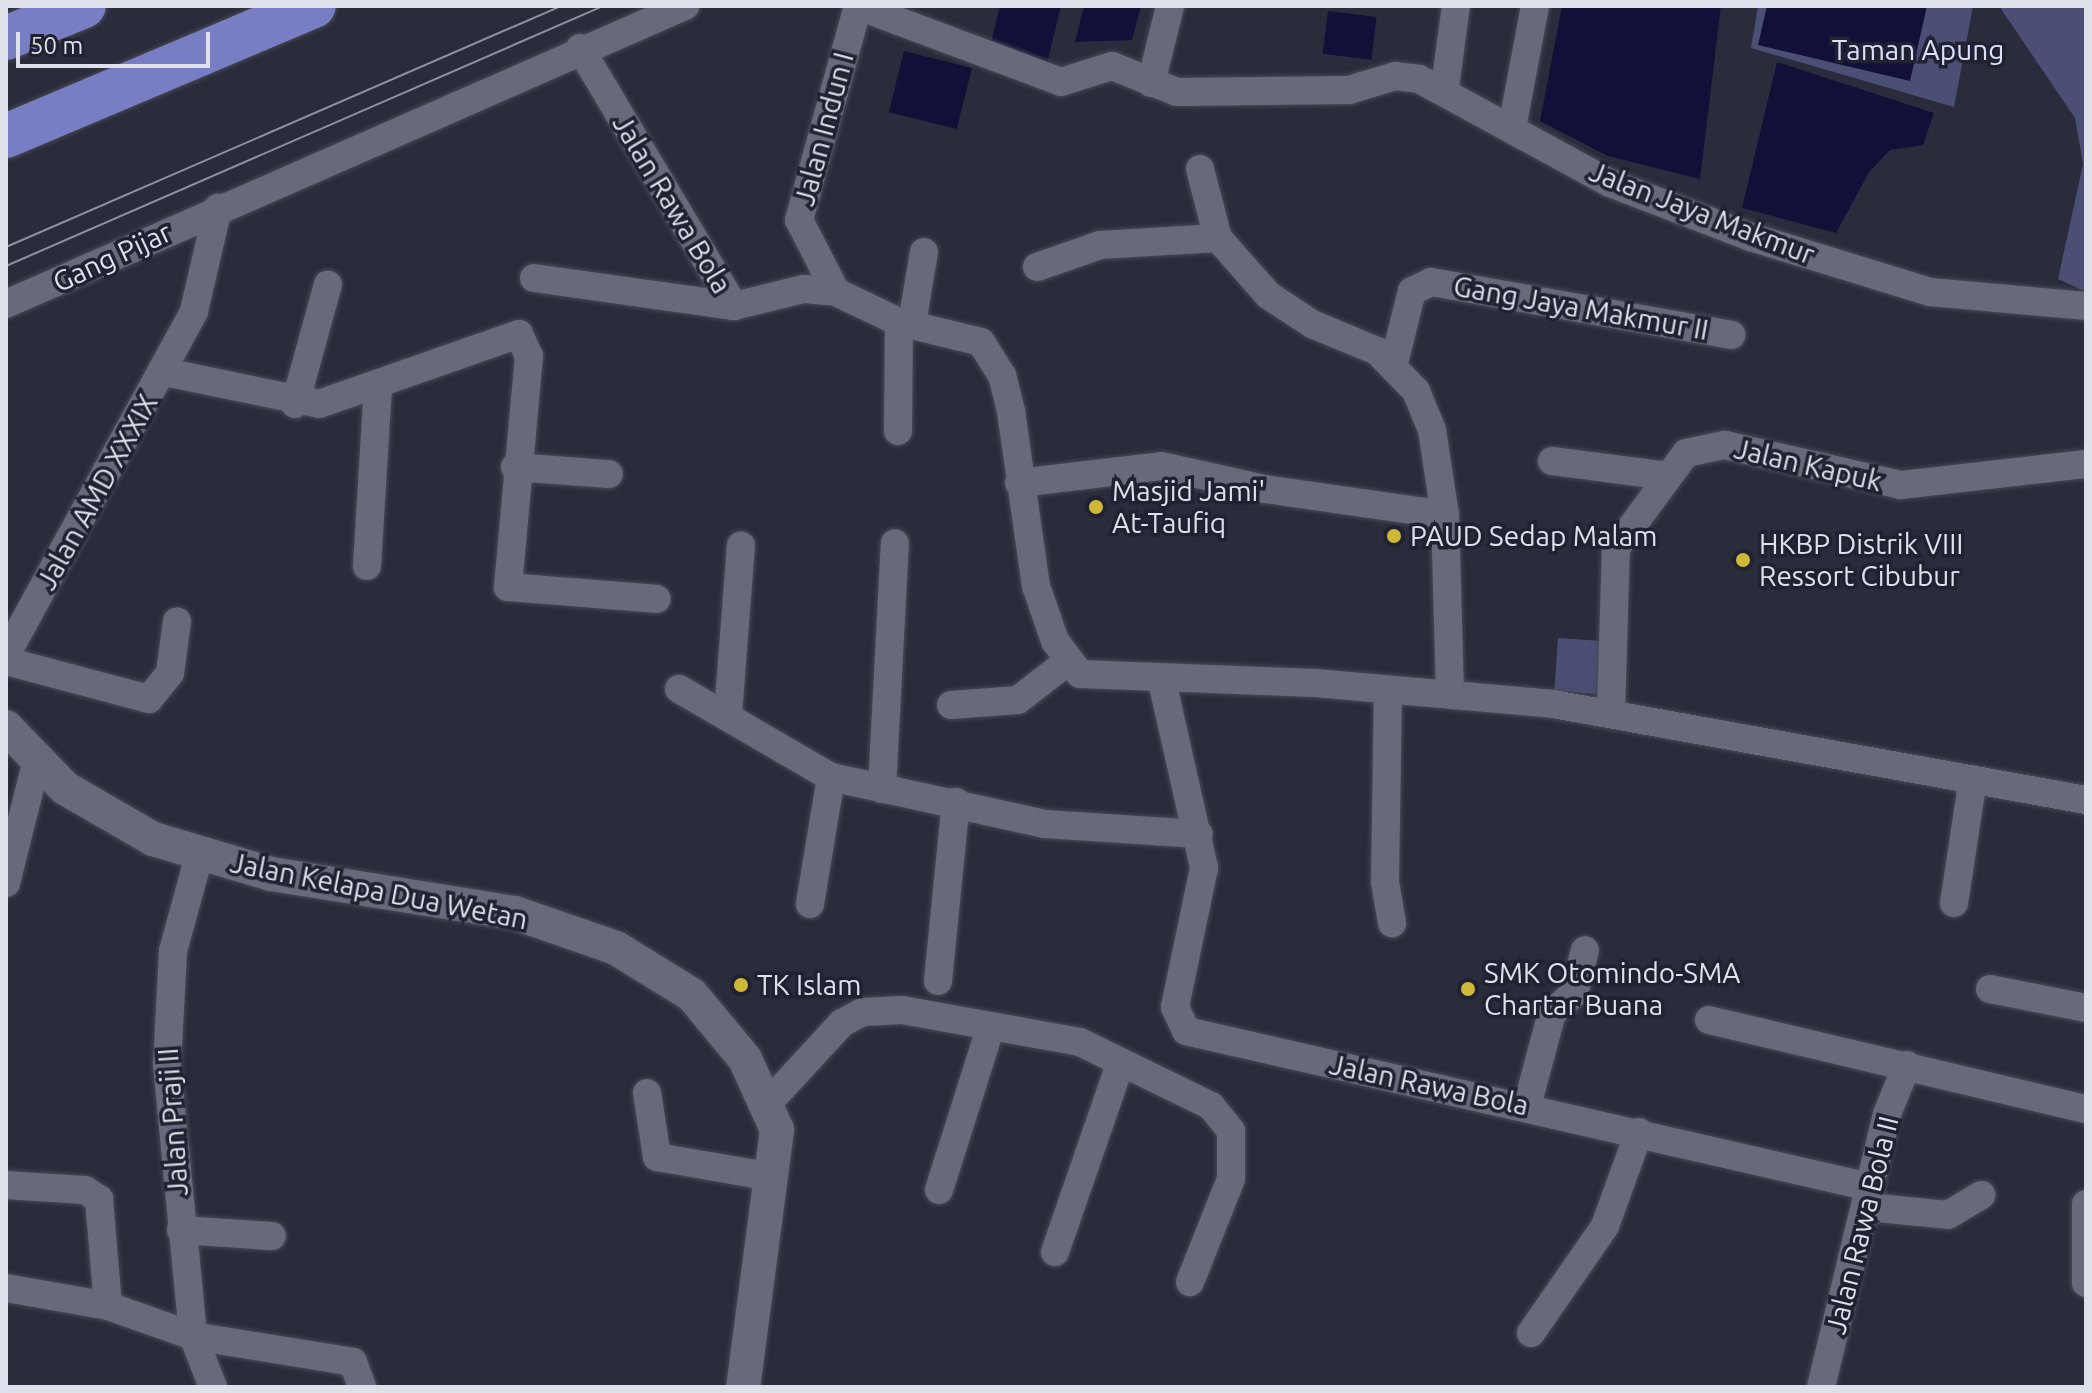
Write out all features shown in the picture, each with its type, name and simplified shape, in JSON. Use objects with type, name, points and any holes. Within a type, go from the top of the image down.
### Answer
[{"type":"highway","points":[[6,38],[84,6]]},
{"type":"highway","points":[[6,136],[314,6]]},
{"type":"street","points":[[218,208],[580,48],[685,6]]},
{"type":"street","name":"Jalan Jaya Makmur","points":[[858,6],[1061,82],[1121,66],[1151,83],[1177,92],[1349,90],[1395,76],[1445,87],[1610,183],[1908,287],[2086,306]]},
{"type":"street","name":"Jalan Indun I","points":[[836,292],[799,220],[858,6]]},
{"type":"street","points":[[1151,83],[1170,6]]},
{"type":"street","points":[[1445,87],[1456,6]]},
{"type":"street","points":[[1512,128],[1535,6]]},
{"type":"street","name":"Jalan Rawa Bola","points":[[580,48],[734,306],[804,289],[836,292],[905,322],[966,332],[991,354],[1011,411],[1036,586],[1067,662]]},
{"type":"street","points":[[1200,169],[1218,238],[1290,312],[1394,363],[1416,391],[1432,430],[1445,515],[1450,694]]},
{"type":"street","name":"Gang Pijar","points":[[6,304],[218,208]]},
{"type":"street","name":"Jalan AMD XXXIX","points":[[6,658],[165,372],[205,282],[218,208]]},
{"type":"street","points":[[1037,267],[1100,245],[1218,238]]},
{"type":"street","points":[[898,431],[905,322],[924,252]]},
{"type":"street","points":[[534,278],[734,306]]},
{"type":"street","name":"Gang Jaya Makmur II","points":[[1394,363],[1412,291],[1431,282],[1731,335]]},
{"type":"street","points":[[295,404],[328,284]]},
{"type":"street","name":"Jalan AMD XXXIX","points":[[165,372],[295,404],[378,386],[519,334],[529,356],[515,467],[508,587],[657,599]]},
{"type":"street","points":[[367,566],[378,386]]},
{"type":"street","name":"Jalan Kapuk","points":[[1672,469],[1697,449],[1725,445],[1901,485],[2086,464]]},
{"type":"street","points":[[1552,461],[1672,469]]},
{"type":"street","points":[[1019,483],[1161,466],[1265,489],[1445,515]]},
{"type":"street","points":[[515,467],[609,474]]},
{"type":"street","points":[[1611,713],[1616,548],[1672,469]]},
{"type":"street","points":[[882,789],[895,543]]},
{"type":"street","points":[[728,714],[741,546]]},
{"type":"street","points":[[6,658],[149,699],[170,673],[177,621]]},
{"type":"street","points":[[951,705],[1018,700],[1067,662],[1096,680],[1450,694],[1611,713],[2086,800]]},
{"type":"street","name":"Jalan Rawa Bola","points":[[1162,681],[1199,834],[1203,894],[1175,1007],[1186,1031],[1639,1132],[1868,1197],[1948,1215],[1981,1195]]},
{"type":"street","points":[[679,689],[728,714],[831,777],[1091,831],[1199,834]]},
{"type":"street","points":[[1388,690],[1384,848],[1392,923]]},
{"type":"street","name":"Jalan Kelapa Dua Wetan","points":[[6,727],[36,764],[115,821],[199,856],[327,886],[515,913],[616,948],[692,995],[735,1043],[770,1101],[777,1130],[743,1387]]},
{"type":"street","points":[[6,883],[36,764]]},
{"type":"street","points":[[810,904],[831,777]]},
{"type":"street","points":[[1954,903],[1973,779]]},
{"type":"street","points":[[938,981],[956,802]]},
{"type":"street","name":"Jalan Praji II","points":[[199,856],[167,991],[181,1230],[193,1336],[213,1387]]},
{"type":"street","points":[[1527,1106],[1552,1013],[1575,990],[1585,950]]},
{"type":"street","points":[[1990,989],[2086,1008]]},
{"type":"street","points":[[770,1101],[842,1023],[863,1012],[902,1010],[990,1029],[1066,1038],[1211,1106],[1231,1131],[1231,1179],[1190,1282]]},
{"type":"street","points":[[1709,1020],[2086,1109]]},
{"type":"street","points":[[939,1190],[990,1029]]},
{"type":"street","points":[[1055,1252],[1120,1064]]},
{"type":"street","name":"Jalan Rawa Bola II","points":[[1821,1387],[1868,1197],[1907,1065]]},
{"type":"street","points":[[647,1093],[657,1157],[773,1177]]},
{"type":"street","points":[[1531,1333],[1605,1226],[1639,1132]]},
{"type":"street","points":[[6,1185],[85,1190],[99,1199],[108,1306]]},
{"type":"street","points":[[2086,1204],[2086,1283]]},
{"type":"street","points":[[181,1230],[272,1236]]},
{"type":"street","points":[[6,1288],[108,1306],[193,1336],[353,1362],[362,1387]]},
{"type":"green space","name":"Taman Apung","points":[[1758,6],[1973,6],[1954,107],[1751,48]]},
{"type":"green space","points":[[1999,6],[2086,6],[2086,292],[2058,279],[2083,164],[2075,118]]},
{"type":"green space","points":[[1558,638],[1605,641],[1601,694],[1554,691]]},
{"type":"shaded area","points":[[1000,6],[1061,6],[1047,63],[990,47]]},
{"type":"shaded area","points":[[1084,6],[1141,6],[1132,40],[1075,42]]},
{"type":"shaded area","points":[[1562,6],[1721,6],[1700,179],[1608,156],[1540,121]]},
{"type":"shaded area","points":[[1767,6],[1927,6],[1910,81],[1758,45]]},
{"type":"shaded area","points":[[1328,11],[1377,17],[1371,60],[1323,54]]},
{"type":"shaded area","points":[[904,51],[972,68],[957,129],[889,112]]},
{"type":"shaded area","points":[[1777,62],[1934,113],[1923,145],[1890,150],[1869,172],[1836,233],[1742,208]]},
{"type":"tram line","points":[[6,247],[561,6]]},
{"type":"tram line","points":[[6,266],[603,6]]},
{"type":"place","name":"Masjid Jami' At-Taufiq","points":[[1096,507]]},
{"type":"place","name":"PAUD Sedap Malam","points":[[1394,536]]},
{"type":"place","name":"HKBP Distrik VIII Ressort Cibubur","points":[[1743,560]]},
{"type":"place","name":"TK Islam","points":[[741,985]]},
{"type":"place","name":"SMK Otomindo-SMA Chartar Buana","points":[[1468,989]]}]
